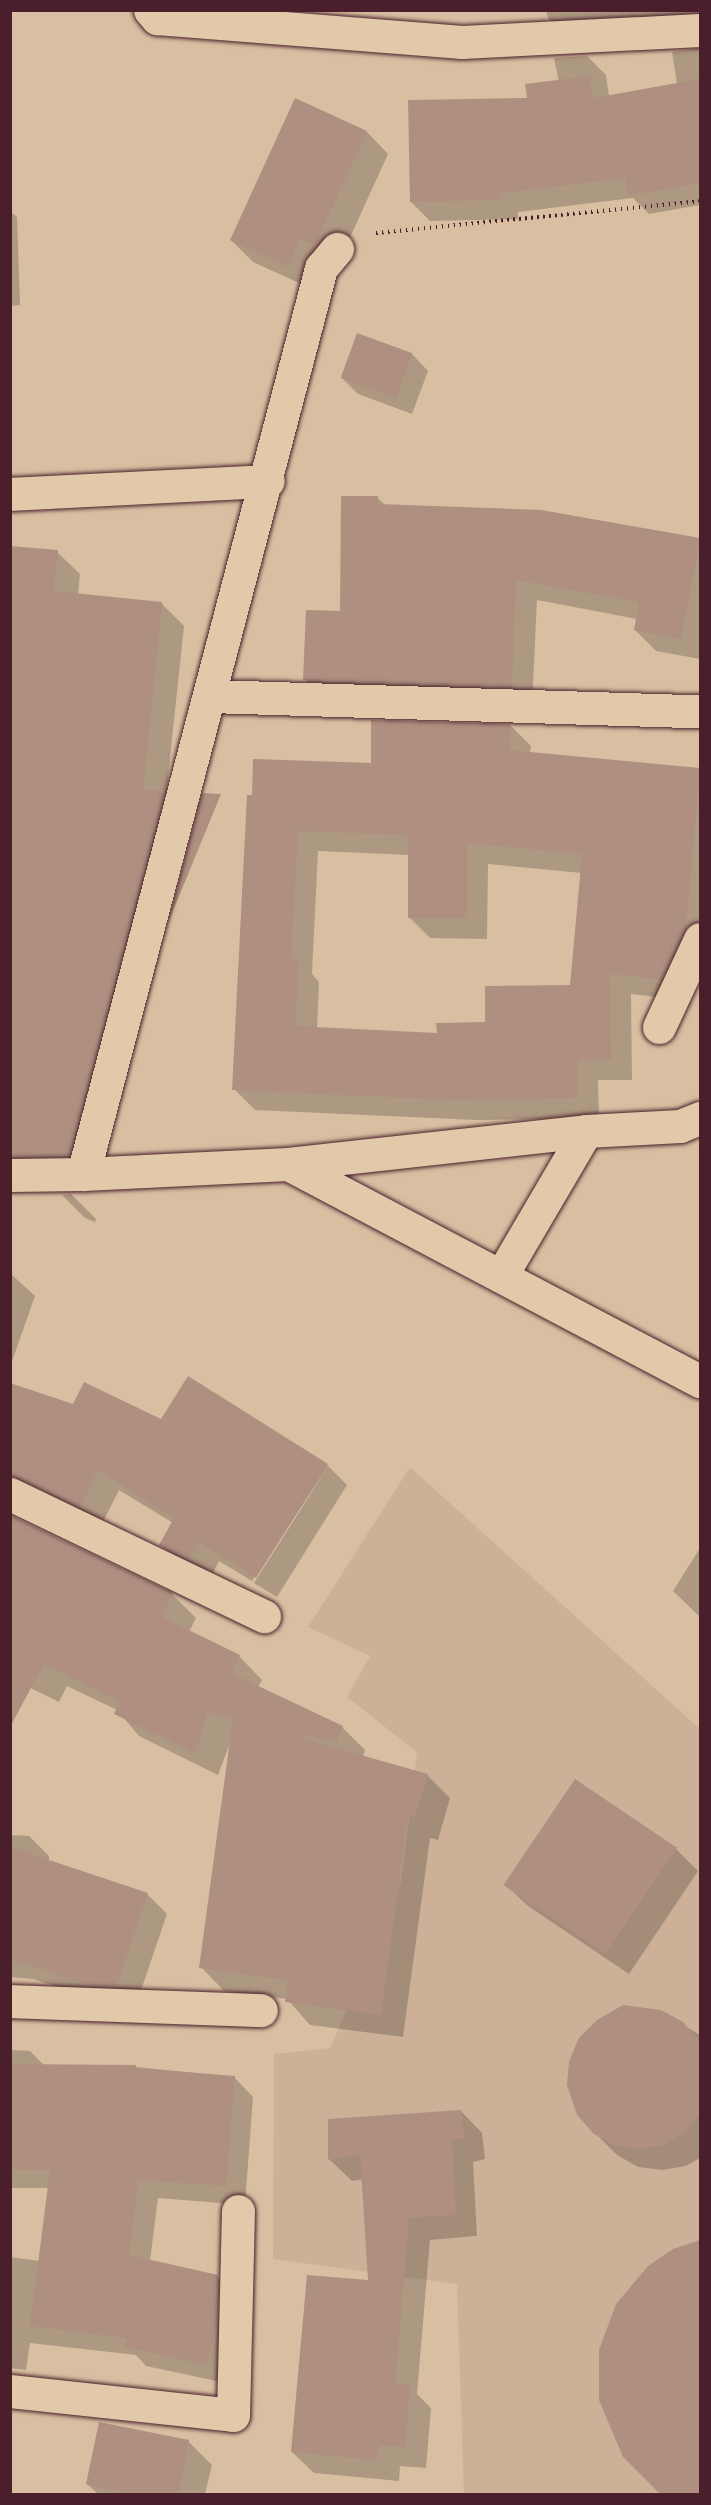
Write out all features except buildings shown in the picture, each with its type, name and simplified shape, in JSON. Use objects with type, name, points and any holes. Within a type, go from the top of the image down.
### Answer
[{"type":"street","points":[[150,10],[157,18],[462,42],[700,30]]},
{"type":"street","points":[[83,1174],[268,481],[321,268],[337,249]]},
{"type":"street","points":[[10,494],[268,481]]},
{"type":"street","points":[[210,696],[700,711]]},
{"type":"street","points":[[659,1027],[700,939]]},
{"type":"street","points":[[10,1175],[83,1174],[288,1164],[586,1131],[680,1126],[700,1118]]},
{"type":"street","points":[[501,1276],[586,1131]]},
{"type":"street","points":[[288,1164],[700,1381]]},
{"type":"street","points":[[10,1494],[264,1616]]},
{"type":"street","points":[[10,2001],[261,2010]]},
{"type":"street","points":[[10,2391],[233,2415],[238,2211]]},
{"type":"path","points":[[337,249],[377,232],[700,201]]},
{"type":"shaded area","points":[[410,1467],[700,1729],[700,2494],[464,2494],[457,2284],[273,2259],[274,2054],[330,2048],[401,1883],[417,1752],[347,1697],[370,1656],[308,1627]]}]
